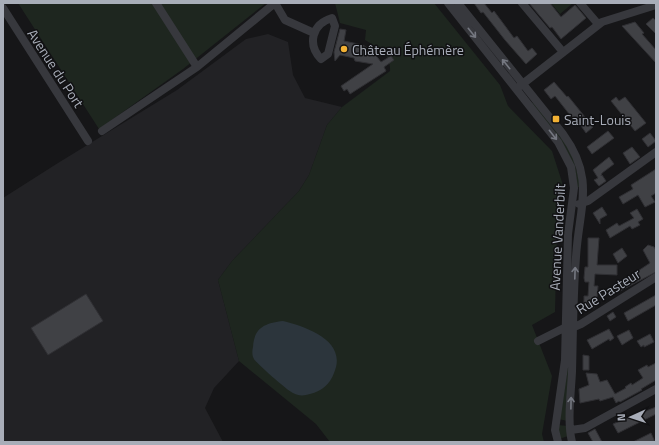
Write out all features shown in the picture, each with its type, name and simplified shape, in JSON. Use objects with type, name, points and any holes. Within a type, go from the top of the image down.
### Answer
[{"type":"street","points":[[156,3],[197,66]]},
{"type":"street","points":[[102,131],[197,66],[275,3],[286,20],[314,33]]},
{"type":"street","name":"Avenue Vanderbilt","points":[[448,3],[519,86],[563,134],[574,151],[583,178],[584,188],[570,327],[555,430],[558,442]]},
{"type":"street","name":"Avenue Vanderbilt","points":[[458,3],[558,142],[568,160],[574,180],[568,234],[572,442]]},
{"type":"street","points":[[522,3],[563,52]]},
{"type":"street","points":[[580,3],[598,24]]},
{"type":"street","points":[[519,86],[598,24],[656,5]]},
{"type":"street","name":"Avenue du Port","points":[[3,8],[88,141]]},
{"type":"street","points":[[572,205],[582,204],[588,201],[656,152]]},
{"type":"street","name":"Rue Pasteur","points":[[538,341],[570,327],[581,324],[656,277]]},
{"type":"street","points":[[571,430],[585,428],[656,389]]},
{"type":"shaded area","points":[[18,3],[266,3],[183,69],[99,129]]},
{"type":"shaded area","points":[[335,3],[434,3],[500,85],[508,106],[552,151],[562,182],[557,229],[555,312],[532,325],[552,376],[542,434],[544,442],[330,442],[316,424],[239,361],[218,280],[232,261],[299,191],[309,175],[327,125],[342,107],[390,71],[390,65],[383,52],[365,40],[366,30],[340,23]]},
{"type":"shaded area","points":[[551,3],[573,3],[560,14]]},
{"type":"shaded area","points":[[268,34],[288,42],[293,75],[305,98],[342,107],[327,125],[309,175],[299,191],[232,261],[218,280],[239,361],[214,388],[205,408],[223,442],[3,442],[3,198],[177,90],[246,39]]},
{"type":"shaded area","points":[[534,101],[571,150],[581,187],[577,187],[576,178],[531,104]]},
{"type":"shaded area","points":[[283,321],[303,327],[323,337],[335,352],[337,362],[332,377],[328,384],[314,393],[306,395],[295,394],[272,376],[253,358],[252,352],[254,340],[258,331],[262,327],[271,323]]},
{"type":"shaded area","points":[[571,347],[568,421],[558,419]]},
{"type":"shaded area","points":[[558,425],[568,426],[568,436],[559,439]]},
{"type":"building","points":[[474,3],[484,3],[492,13],[494,11],[514,38],[517,36],[528,51],[532,48],[537,54],[526,64]]},
{"type":"building","points":[[529,3],[550,3],[561,17],[575,5],[586,18],[561,39],[552,27],[550,28]]},
{"type":"building","points":[[653,18],[656,21],[656,34],[646,24]]},
{"type":"building","points":[[635,22],[644,33],[642,34],[656,50],[656,63],[622,26]]},
{"type":"building","points":[[340,29],[346,30],[344,41],[363,45],[374,53],[381,62],[391,56],[394,60],[384,67],[386,71],[350,94],[347,89],[344,91],[341,86],[373,64],[355,61],[354,58],[340,55],[335,61],[334,52]]},
{"type":"building","points":[[554,82],[567,97],[568,96],[593,127],[586,133],[555,96],[551,99],[544,90]]},
{"type":"building","points":[[616,97],[619,101],[625,97],[646,123],[635,131],[611,101]]},
{"type":"building","points":[[608,131],[614,138],[592,154],[587,147]]},
{"type":"building","points":[[650,133],[656,141],[648,147],[642,139]]},
{"type":"building","points":[[632,147],[640,157],[630,164],[623,153]]},
{"type":"building","points":[[609,157],[614,164],[602,173],[601,176],[602,175],[606,181],[599,186],[594,180],[598,178],[593,170]]},
{"type":"building","points":[[656,169],[656,193],[651,196],[655,202],[645,207],[638,195],[623,204],[619,197],[633,189],[631,185]]},
{"type":"building","points":[[602,207],[607,215],[600,219],[600,224],[593,213]]},
{"type":"building","points":[[637,209],[643,219],[638,222],[640,225],[632,229],[630,226],[610,238],[606,230],[617,223],[619,226],[634,218],[630,213]]},
{"type":"building","points":[[588,238],[599,238],[597,265],[617,265],[617,275],[595,274],[594,286],[598,286],[597,297],[594,297],[594,308],[584,307],[584,296],[588,296],[589,282],[585,282],[584,278],[585,267],[588,267]]},
{"type":"building","points":[[648,245],[654,247],[656,250],[656,272],[620,291],[617,286],[635,275],[632,275],[650,263],[643,250]]},
{"type":"building","points":[[622,248],[627,256],[618,263],[613,254]]},
{"type":"building","points":[[86,294],[103,321],[48,355],[31,328]]},
{"type":"building","points":[[656,295],[656,305],[628,321],[624,313]]},
{"type":"building","points":[[613,312],[616,317],[610,321],[607,316]]},
{"type":"building","points":[[609,329],[614,338],[610,341],[609,339],[592,349],[587,340]]},
{"type":"building","points":[[629,330],[633,338],[622,345],[617,336]]},
{"type":"building","points":[[650,334],[654,342],[641,347],[637,341]]},
{"type":"building","points":[[583,355],[589,356],[589,370],[583,370]]},
{"type":"building","points":[[656,363],[656,380],[641,389],[642,390],[620,402],[619,401],[616,403],[613,397],[600,401],[599,399],[580,403],[579,389],[589,385],[586,373],[597,374],[600,382],[607,380],[615,394],[626,388],[625,387],[631,383],[632,385],[643,378],[638,370],[647,365],[648,367]]},
{"type":"building","points":[[656,407],[656,414],[618,433],[613,424],[645,410],[646,411]]},
{"type":"building","points":[[595,429],[602,442],[593,442],[588,433]]},
{"type":"building","points":[[651,433],[655,442],[633,442]]},
{"type":"place","name":"Château Éphémère","points":[[344,49]]},
{"type":"place","name":"Saint-Louis","points":[[556,119]]}]
